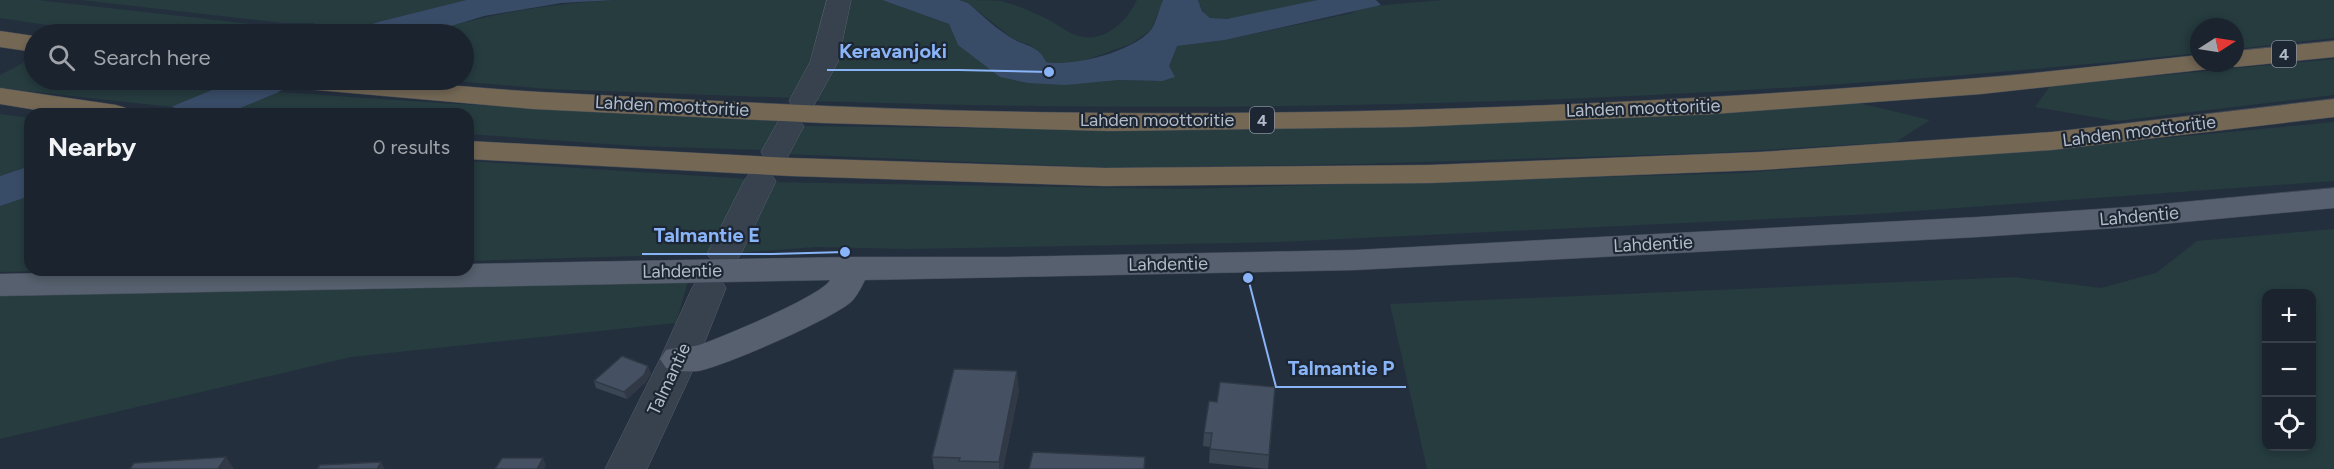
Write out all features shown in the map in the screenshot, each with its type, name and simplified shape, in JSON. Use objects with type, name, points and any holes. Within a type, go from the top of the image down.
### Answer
[{"type":"highway","points":[[0,39],[24,43]]},
{"type":"highway","name":"4","points":[[2244,58],[2334,49]]},
{"type":"highway","name":"Lahden moottoritie","points":[[410,90],[533,100],[823,114],[1108,122],[1409,118],[1714,105],[1982,86],[2190,64]]},
{"type":"highway","points":[[0,96],[77,108]]},
{"type":"highway","name":"Lahden moottoritie","points":[[474,150],[791,167],[1105,177],[1430,174],[1760,161],[2041,142],[2334,108]]},
{"type":"main road","name":"Lahdentie","points":[[474,276],[1356,260],[1978,227],[2130,217],[2334,198]]},
{"type":"main road","points":[[679,359],[711,355],[812,310],[840,293],[848,282],[850,268]]},
{"type":"main road","name":"Lahdentie","points":[[0,285],[450,276]]},
{"type":"street","points":[[803,101],[824,62],[839,0]]},
{"type":"street","points":[[724,254],[760,180]]},
{"type":"street","name":"Talmantie","points":[[626,469],[679,359],[709,288]]},
{"type":"green space","points":[[0,0],[37,0],[251,24],[40,24],[0,18]]},
{"type":"green space","points":[[81,0],[466,0],[373,24],[283,23]]},
{"type":"green space","points":[[616,0],[829,0],[815,58],[794,98],[548,89],[474,83],[474,24],[459,24],[519,11]]},
{"type":"green space","points":[[849,0],[882,0],[949,24],[958,45],[1118,80],[1162,81],[1176,46],[1225,40],[1352,13],[1363,7],[1442,0],[2334,0],[2334,38],[2244,48],[2244,18],[2190,18],[2190,54],[2026,70],[1854,83],[1680,94],[1334,105],[1161,107],[814,101]]},
{"type":"green space","points":[[959,0],[1001,1],[1044,17],[1074,35],[1088,37],[1114,29],[1127,16],[1137,0],[1163,0],[1151,30],[1131,44],[1078,63],[1060,64],[1046,62],[1032,46],[1013,39],[968,3]]},
{"type":"green space","points":[[1198,0],[1317,0],[1263,13],[1220,19],[1206,15]]},
{"type":"green space","points":[[2334,59],[2334,95],[2117,121],[2035,107],[2050,86],[2197,72],[2244,72],[2244,68]]},
{"type":"green space","points":[[24,63],[24,90],[212,90],[171,107],[0,88],[0,75]]},
{"type":"green space","points":[[279,92],[780,121],[763,150],[634,146],[474,134],[474,108],[240,108]]},
{"type":"green space","points":[[1859,103],[1930,120],[1896,142],[1713,153],[1359,164],[1114,168],[787,154],[801,126],[1130,130],[1586,120]]},
{"type":"green space","points":[[0,114],[24,117],[24,168],[0,176]]},
{"type":"green space","points":[[2334,122],[2334,181],[1873,214],[1279,242],[907,249],[816,247],[735,253],[768,182],[1187,189],[1742,173],[2019,152]]},
{"type":"green space","points":[[474,161],[749,179],[711,254],[474,261]]},
{"type":"green space","points":[[24,198],[24,271],[0,272],[0,206]]},
{"type":"green space","points":[[2334,229],[2334,469],[1427,469],[1390,304],[2014,277],[2101,288],[2156,273],[2197,241]]},
{"type":"green space","points":[[689,278],[676,323],[351,357],[0,439],[0,296]]},
{"type":"water","points":[[466,0],[616,0],[561,3],[484,16],[458,24],[373,24]]},
{"type":"water","points":[[882,0],[959,0],[968,3],[1007,35],[1040,53],[1046,62],[1057,63],[1102,56],[1142,38],[1151,30],[1163,0],[1198,0],[1202,11],[1210,18],[1227,19],[1317,0],[1376,0],[1381,5],[1225,40],[1177,46],[1169,66],[1175,77],[1162,81],[1118,80],[1065,85],[1028,83],[1000,77],[958,45],[949,24]]},
{"type":"water","points":[[212,90],[279,92],[240,108],[171,107]]},
{"type":"water","points":[[24,168],[24,198],[0,206],[0,176]]},
{"type":"building","points":[[622,356],[648,366],[644,375],[624,392],[594,381]]},
{"type":"building","points":[[954,369],[1017,371],[999,462],[959,461],[960,458],[932,457]]},
{"type":"building","points":[[1220,382],[1275,387],[1269,455],[1210,449],[1212,433],[1204,433],[1209,401],[1217,402]]},
{"type":"building","points":[[1033,452],[1145,457],[1144,469],[1029,469]]},
{"type":"building","points":[[226,457],[218,469],[130,469],[134,463]]},
{"type":"building","points":[[502,458],[543,458],[537,469],[495,469]]},
{"type":"building","points":[[381,462],[377,469],[317,469],[320,465]]},
{"type":"waterway","points":[[205,108],[247,90]]},
{"type":"place","name":"Keravanjoki","points":[[1049,72]]},
{"type":"place","name":"Talmantie E","points":[[845,252]]},
{"type":"place","name":"Talmantie P","points":[[1248,278]]}]
